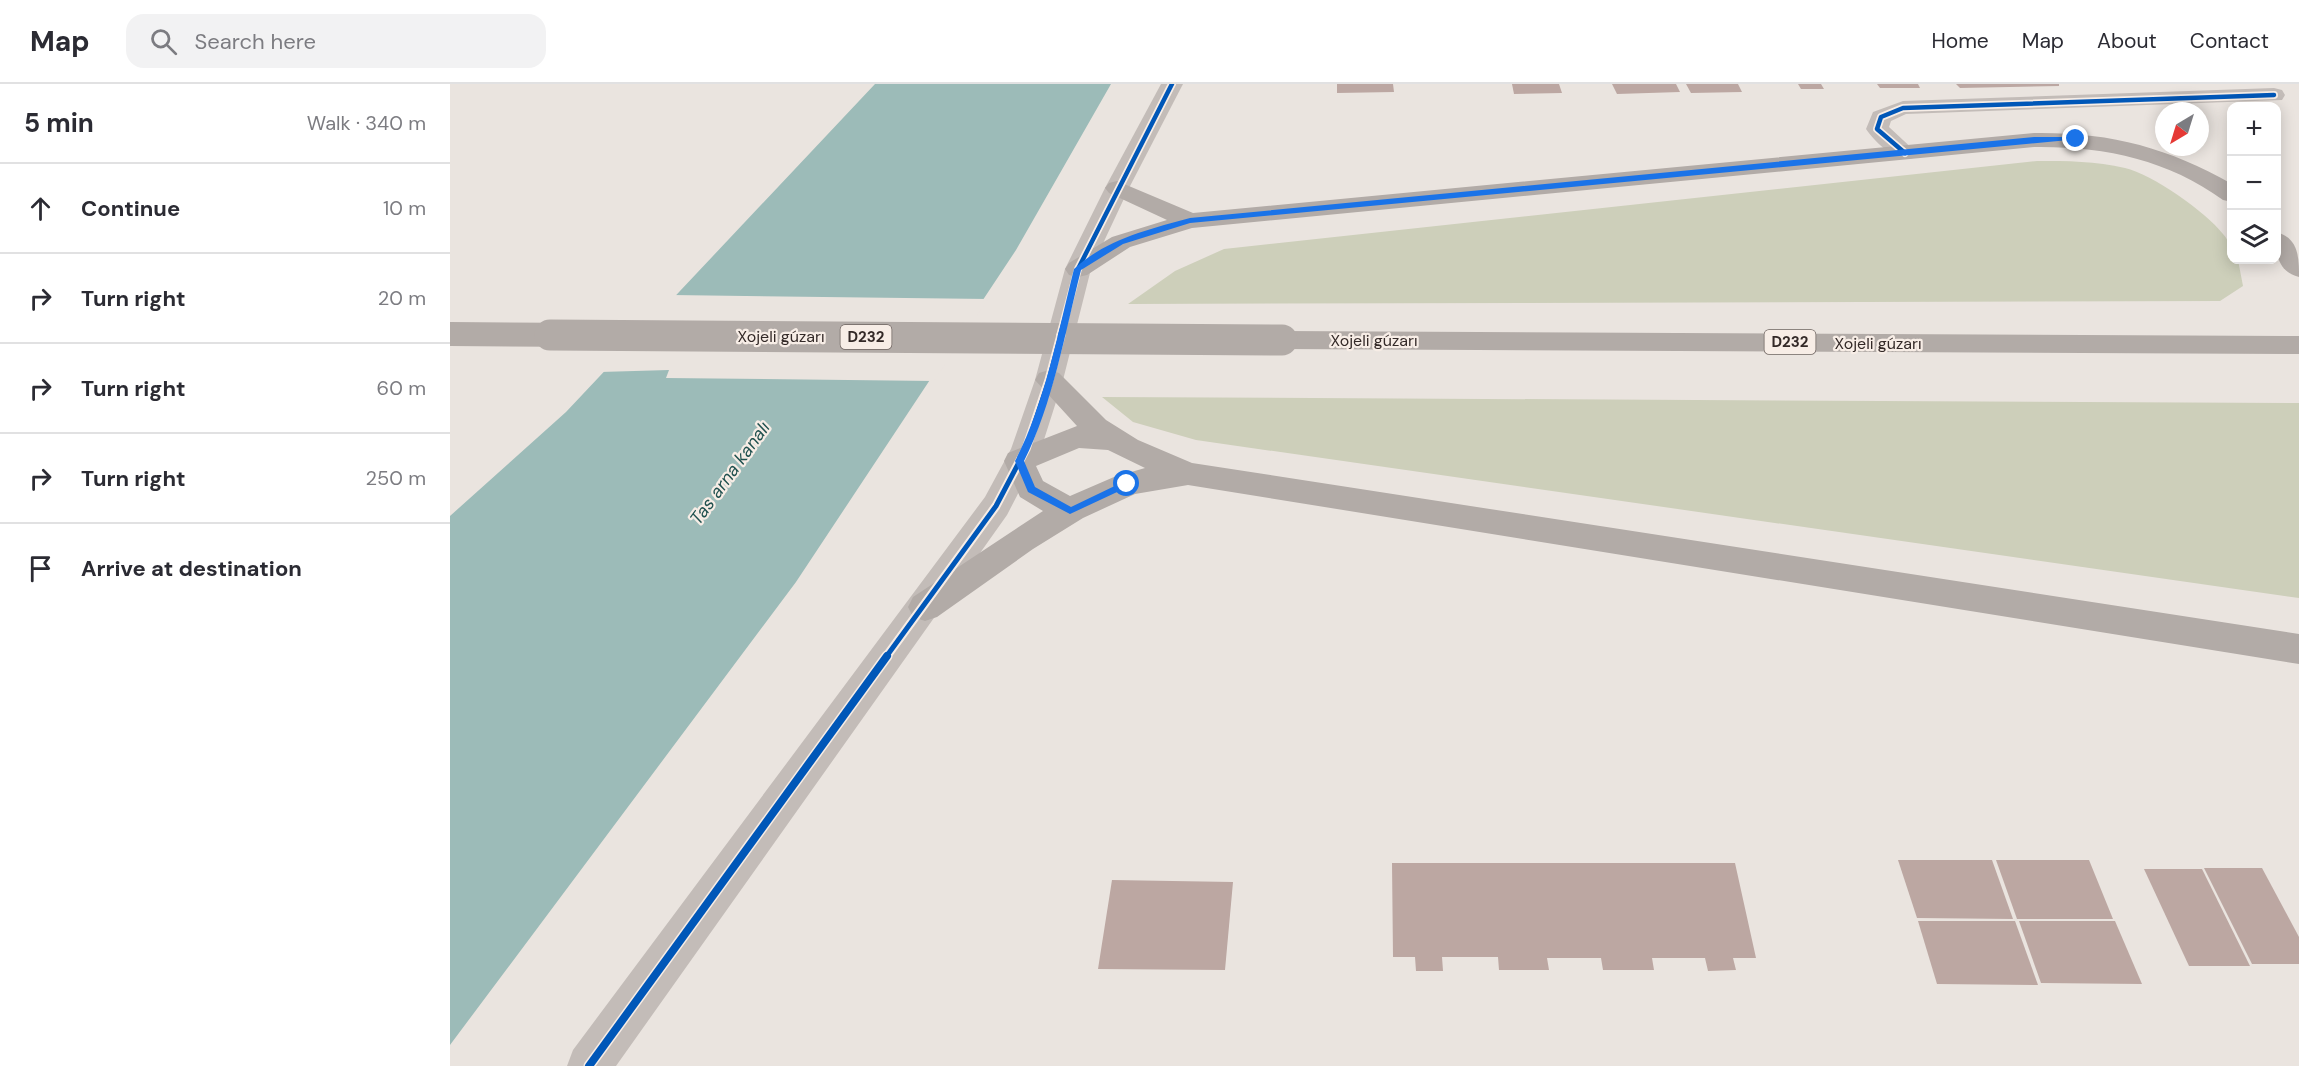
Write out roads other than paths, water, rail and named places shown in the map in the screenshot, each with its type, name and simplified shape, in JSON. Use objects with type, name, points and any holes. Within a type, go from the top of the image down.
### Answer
[{"type":"main road","points":[[1078,269],[1121,242],[1190,221],[2034,140],[2076,139],[2126,146],[2178,164],[2227,192]]},
{"type":"main road","points":[[1117,188],[1190,221]]},
{"type":"main road","points":[[2281,245],[2299,269]]},
{"type":"main road","name":"Xojeli gúzarı","points":[[450,334],[2299,345]]},
{"type":"main road","points":[[1049,380],[1096,428],[1127,448],[1188,474],[2299,649]]},
{"type":"main road","points":[[1070,511],[1031,489],[1019,461],[1077,437],[1115,440]]},
{"type":"main road","points":[[925,607],[1017,543],[1070,511],[1127,484],[1188,474]]},
{"type":"street","points":[[589,1066],[925,607],[996,506],[1026,449],[1049,380],[1078,269],[1117,188],[1172,84]]},
{"type":"street","points":[[1905,153],[1877,129],[1881,117],[1903,108],[2269,90]]},
{"type":"water","name":"Tas arna kanalı","points":[[875,84],[1111,84],[1016,250],[796,582],[450,1045],[450,516],[566,412]]}]
